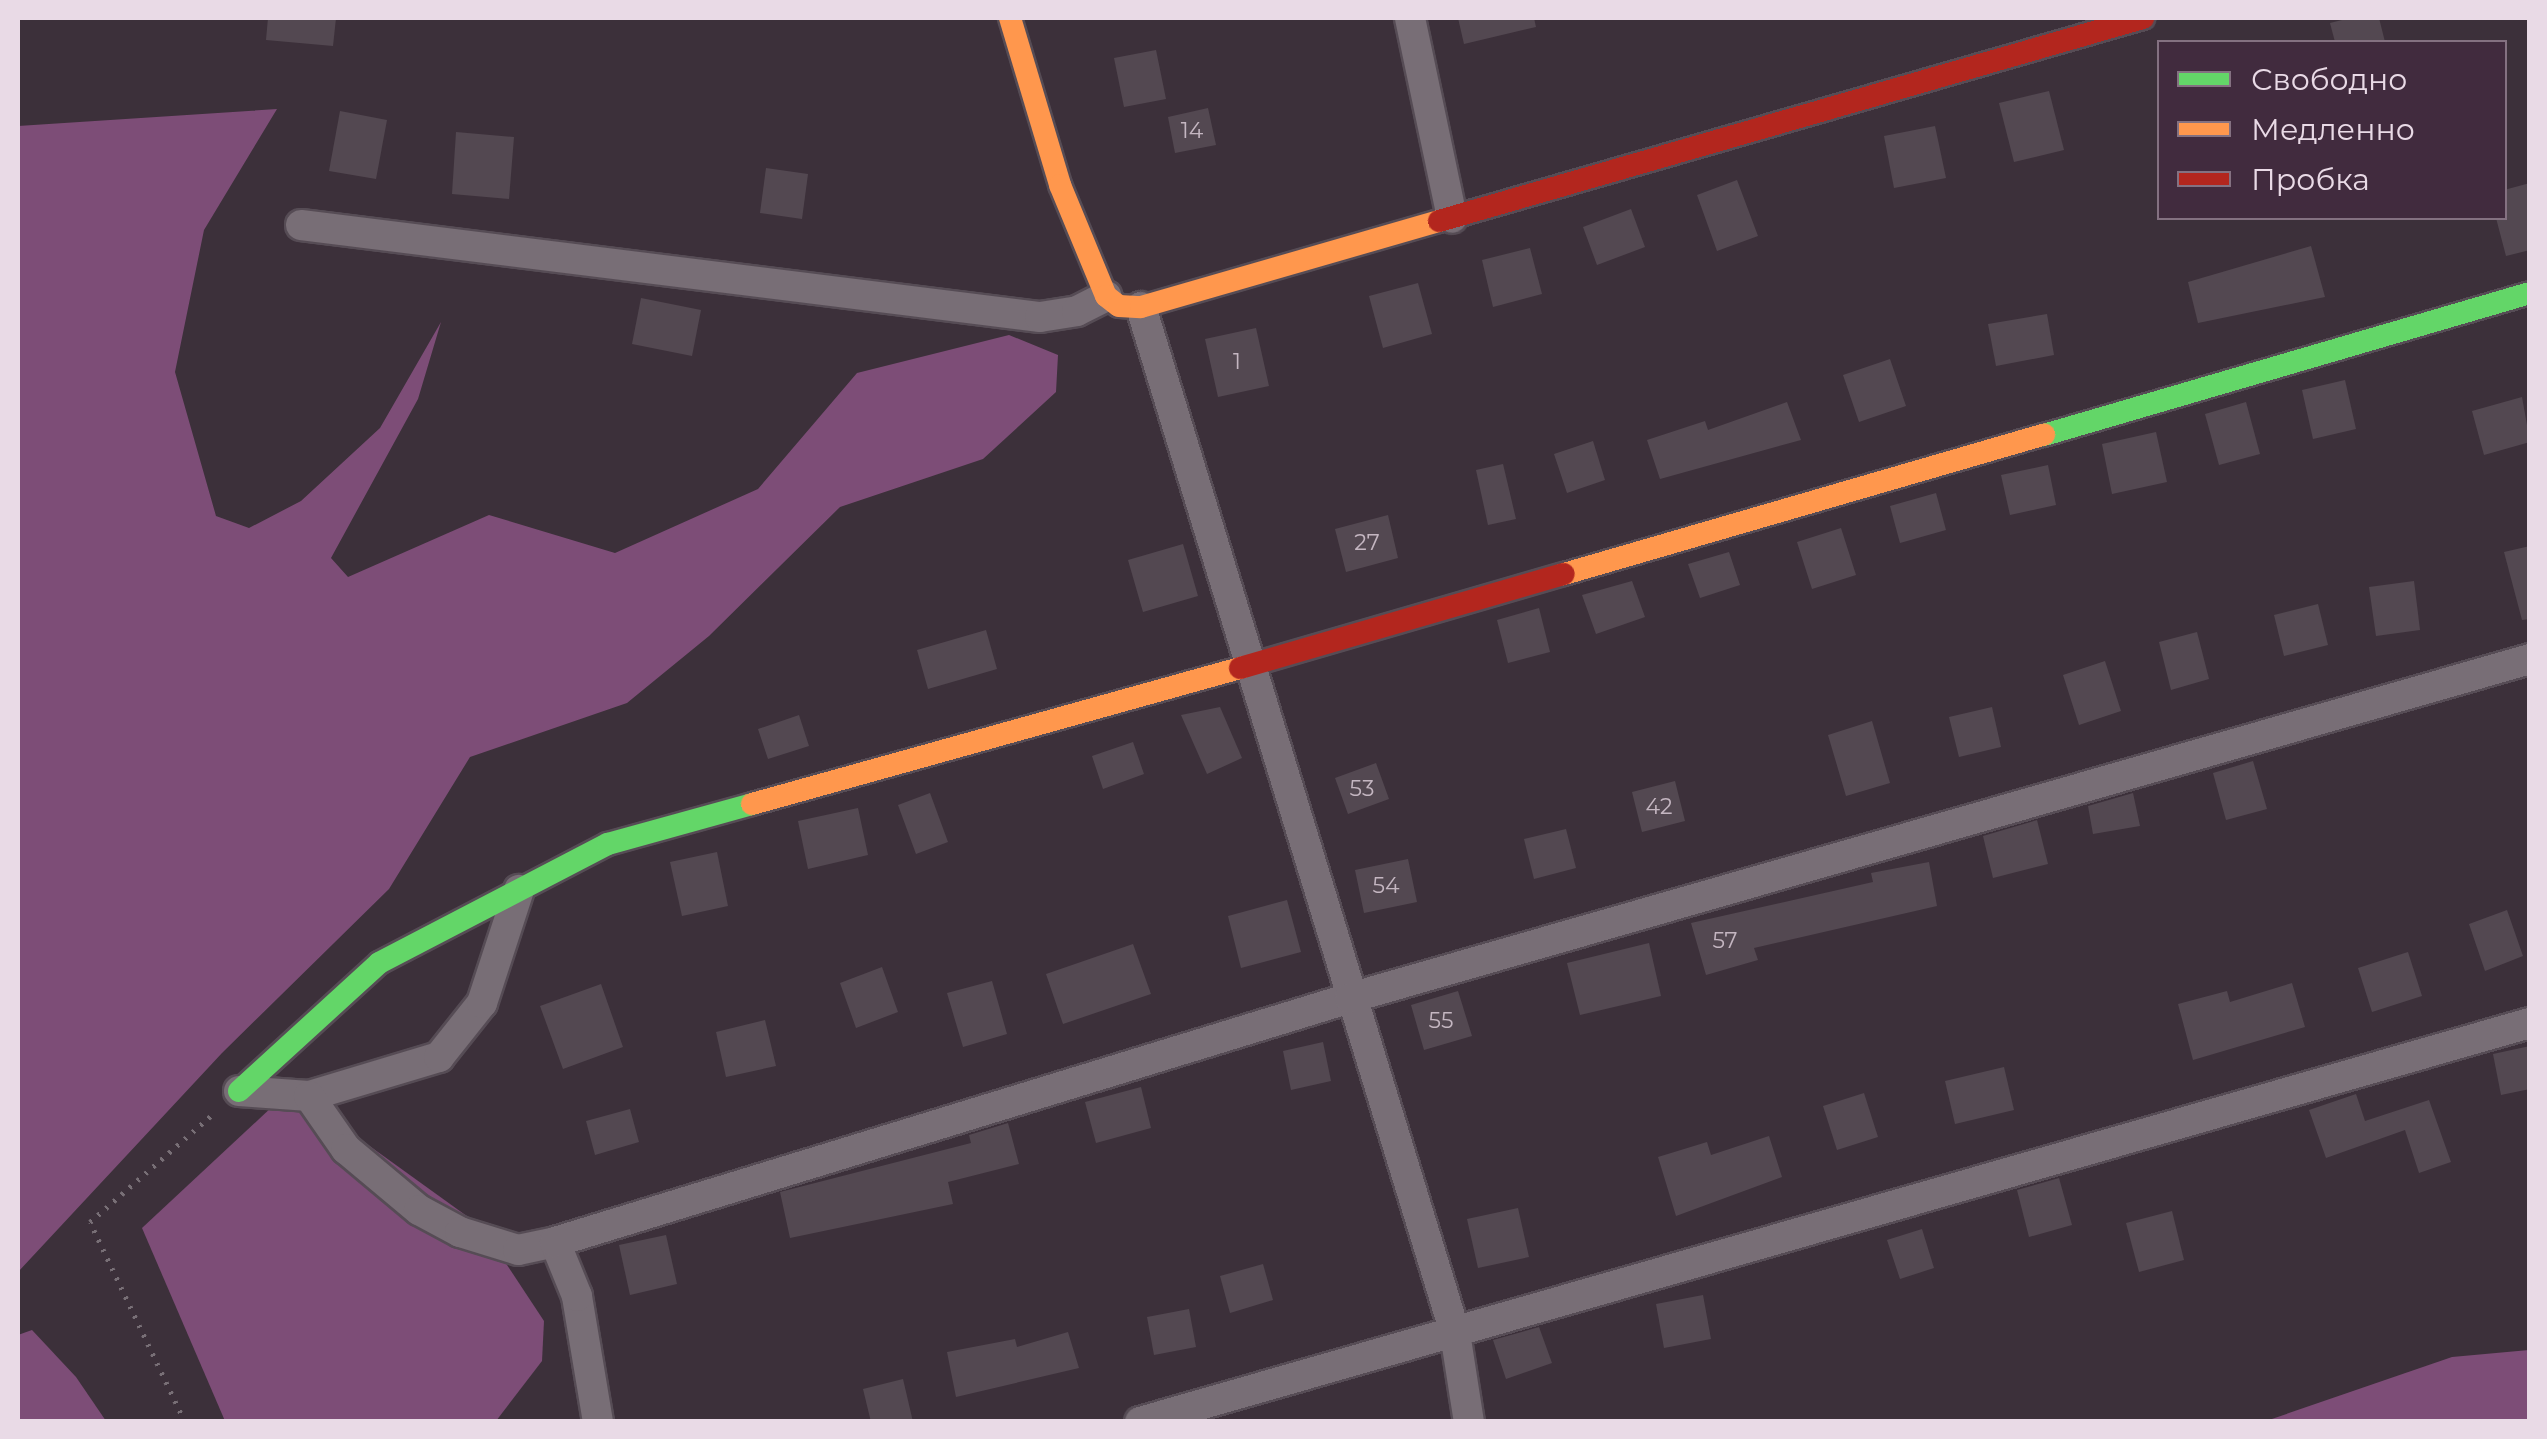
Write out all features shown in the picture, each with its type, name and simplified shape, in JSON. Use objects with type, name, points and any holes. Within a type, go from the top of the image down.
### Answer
[{"type":"street","points":[[1010,18],[1060,185],[1106,296],[1119,306],[1140,307],[2143,18]]},
{"type":"street","points":[[1410,18],[1452,218]]},
{"type":"street","points":[[301,225],[1040,317],[1077,312],[1106,296]]},
{"type":"street","points":[[238,1091],[379,963],[608,844],[1253,665],[2530,293]]},
{"type":"street","points":[[1140,307],[1455,1333],[1469,1422]]},
{"type":"street","points":[[309,1096],[346,1149],[419,1210],[460,1232],[518,1250],[555,1242],[1350,998],[2530,659]]},
{"type":"street","points":[[238,1091],[309,1096],[439,1057],[482,1003],[519,890]]},
{"type":"street","points":[[1140,1422],[2530,1023]]},
{"type":"street","points":[[555,1242],[577,1296],[598,1422]]},
{"type":"path","points":[[185,1422],[90,1222],[238,1091]]},
{"type":"shaded area","points":[[277,109],[204,230],[175,372],[216,516],[249,528],[301,501],[380,428],[441,322],[418,399],[331,558],[348,577],[489,515],[615,553],[758,489],[857,373],[1009,335],[1058,355],[1056,392],[983,459],[840,507],[709,636],[627,703],[470,757],[389,889],[222,1053],[18,1272],[18,126]]},
{"type":"shaded area","points":[[274,1105],[321,1111],[482,1227],[544,1321],[542,1361],[496,1421],[225,1421],[142,1228]]},
{"type":"shaded area","points":[[32,1330],[76,1377],[106,1421],[18,1421],[18,1335]]},
{"type":"shaded area","points":[[2529,1350],[2529,1421],[2266,1421],[2452,1357]]},
{"type":"building","points":[[268,18],[336,18],[333,46],[266,40]]},
{"type":"building","points":[[1458,18],[1534,18],[1536,27],[1464,44]]},
{"type":"building","points":[[2379,18],[2384,40],[2334,40],[2330,23]]},
{"type":"building","points":[[1156,50],[1166,99],[1124,107],[1114,58]]},
{"type":"building","points":[[2049,91],[2064,150],[2014,162],[1999,103]]},
{"type":"building","points":[[1208,108],[1216,145],[1175,153],[1168,117]]},
{"type":"building","points":[[340,111],[387,120],[376,179],[329,171]]},
{"type":"building","points":[[1935,126],[1946,178],[1894,188],[1884,136]]},
{"type":"building","points":[[456,132],[514,137],[509,199],[452,194]]},
{"type":"building","points":[[766,168],[808,174],[802,219],[760,213]]},
{"type":"building","points":[[1737,180],[1758,236],[1717,251],[1697,195]]},
{"type":"building","points":[[2530,183],[2530,250],[2506,256],[2497,220],[2507,220],[2507,189]]},
{"type":"building","points":[[1631,209],[1645,247],[1597,265],[1583,227]]},
{"type":"building","points":[[2311,246],[2325,297],[2198,323],[2188,282]]},
{"type":"building","points":[[1530,248],[1542,294],[1493,307],[1482,260]]},
{"type":"building","points":[[1418,283],[1432,334],[1383,348],[1369,296]]},
{"type":"building","points":[[641,298],[701,310],[692,356],[632,344]]},
{"type":"building","points":[[2047,314],[2054,355],[1996,366],[1988,324]]},
{"type":"building","points":[[1256,328],[1269,386],[1218,397],[1205,339]]},
{"type":"building","points":[[1890,359],[1906,406],[1859,422],[1843,375]]},
{"type":"building","points":[[2345,380],[2356,429],[2313,439],[2302,390]]},
{"type":"building","points":[[2522,397],[2530,442],[2484,455],[2472,411]]},
{"type":"building","points":[[1787,402],[1801,440],[1660,479],[1647,440],[1705,421],[1708,430]]},
{"type":"building","points":[[2246,402],[2260,454],[2219,465],[2205,414]]},
{"type":"building","points":[[2156,432],[2167,482],[2112,494],[2102,444]]},
{"type":"building","points":[[1593,441],[1605,480],[1567,493],[1554,454]]},
{"type":"building","points":[[1503,464],[1516,519],[1488,525],[1476,470]]},
{"type":"building","points":[[2048,465],[2056,505],[2010,515],[2001,475]]},
{"type":"building","points":[[1936,493],[1946,530],[1900,543],[1890,506]]},
{"type":"building","points":[[1388,515],[1398,558],[1346,572],[1335,529]]},
{"type":"building","points":[[1841,528],[1856,575],[1812,589],[1797,542]]},
{"type":"building","points":[[1183,544],[1198,596],[1143,612],[1128,560]]},
{"type":"building","points":[[2530,546],[2530,619],[2522,620],[2504,552]]},
{"type":"building","points":[[1729,552],[1740,585],[1700,598],[1688,564]]},
{"type":"building","points":[[1632,581],[1645,617],[1596,634],[1582,595]]},
{"type":"building","points":[[2414,581],[2420,630],[2376,636],[2369,587]]},
{"type":"building","points":[[2318,604],[2328,645],[2284,656],[2274,615]]},
{"type":"building","points":[[1539,608],[1550,652],[1508,663],[1497,620]]},
{"type":"building","points":[[986,630],[997,669],[928,689],[917,650]]},
{"type":"building","points":[[2197,632],[2209,679],[2171,690],[2159,642]]},
{"type":"building","points":[[2105,661],[2121,711],[2079,725],[2063,675]]},
{"type":"building","points":[[1220,707],[1242,758],[1207,774],[1181,715]]},
{"type":"building","points":[[1992,707],[2001,747],[1959,757],[1949,717]]},
{"type":"building","points":[[799,715],[809,746],[768,759],[758,729]]},
{"type":"building","points":[[1872,721],[1890,783],[1846,796],[1828,735]]},
{"type":"building","points":[[1133,742],[1144,774],[1103,789],[1092,756]]},
{"type":"building","points":[[2253,761],[2267,809],[2226,820],[2213,773]]},
{"type":"building","points":[[1376,763],[1389,799],[1348,814],[1335,778]]},
{"type":"building","points":[[1675,781],[1685,821],[1642,832],[1632,792]]},
{"type":"building","points":[[930,793],[948,842],[916,854],[898,805]]},
{"type":"building","points":[[2133,793],[2140,826],[2093,834],[2088,806]]},
{"type":"building","points":[[858,808],[868,855],[808,869],[798,821]]},
{"type":"building","points":[[2037,820],[2048,864],[1993,878],[1983,836]]},
{"type":"building","points":[[1566,829],[1576,868],[1534,879],[1524,839]]},
{"type":"building","points":[[717,852],[728,906],[682,916],[670,862]]},
{"type":"building","points":[[1408,859],[1417,902],[1364,913],[1355,870]]},
{"type":"building","points":[[1929,862],[1937,906],[1754,948],[1758,960],[1706,975],[1691,923],[1873,882],[1871,873]]},
{"type":"building","points":[[1287,900],[1301,952],[1241,968],[1228,916]]},
{"type":"building","points":[[2507,910],[2523,956],[2485,971],[2469,924]]},
{"type":"building","points":[[1649,943],[1661,996],[1580,1015],[1567,963]]},
{"type":"building","points":[[1133,944],[1151,994],[1063,1024],[1046,974]]},
{"type":"building","points":[[2408,952],[2422,996],[2372,1012],[2358,968]]},
{"type":"building","points":[[882,967],[898,1012],[856,1028],[840,983]]},
{"type":"building","points":[[992,981],[1007,1034],[963,1047],[947,993]]},
{"type":"building","points":[[2292,983],[2305,1027],[2193,1060],[2178,1004],[2227,991],[2230,1002]]},
{"type":"building","points":[[601,984],[623,1047],[563,1069],[540,1006]]},
{"type":"building","points":[[1458,991],[1472,1036],[1424,1050],[1411,1005]]},
{"type":"building","points":[[765,1020],[776,1066],[726,1077],[716,1032]]},
{"type":"building","points":[[1323,1042],[1331,1081],[1291,1090],[1283,1051]]},
{"type":"building","points":[[2530,1046],[2530,1089],[2501,1095],[2493,1054]]},
{"type":"building","points":[[2004,1067],[2014,1110],[1955,1124],[1945,1081]]},
{"type":"building","points":[[1141,1087],[1151,1128],[1096,1143],[1085,1102]]},
{"type":"building","points":[[1864,1093],[1878,1137],[1837,1150],[1823,1106]]},
{"type":"building","points":[[2356,1094],[2365,1121],[2429,1100],[2451,1162],[2419,1173],[2405,1130],[2326,1158],[2309,1110]]},
{"type":"building","points":[[630,1109],[639,1142],[595,1155],[586,1121]]},
{"type":"building","points":[[1008,1123],[1019,1164],[948,1182],[953,1204],[790,1238],[780,1192],[971,1143],[969,1135]]},
{"type":"building","points":[[1769,1136],[1782,1177],[1676,1216],[1658,1157],[1707,1142],[1711,1155]]},
{"type":"building","points":[[2059,1178],[2072,1225],[2029,1237],[2017,1190]]},
{"type":"building","points":[[1518,1208],[1529,1257],[1478,1268],[1467,1219]]},
{"type":"building","points":[[2172,1211],[2184,1260],[2139,1272],[2126,1223]]},
{"type":"building","points":[[1922,1229],[1934,1268],[1900,1279],[1887,1240]]},
{"type":"building","points":[[666,1235],[677,1284],[630,1295],[619,1245]]},
{"type":"building","points":[[1263,1264],[1273,1300],[1230,1313],[1220,1276]]},
{"type":"building","points":[[1703,1295],[1711,1339],[1664,1348],[1656,1304]]},
{"type":"building","points":[[1189,1309],[1196,1347],[1154,1355],[1147,1317]]},
{"type":"building","points":[[1539,1327],[1552,1363],[1506,1379],[1493,1340]]},
{"type":"building","points":[[1068,1332],[1079,1368],[956,1397],[947,1352],[1015,1339],[1017,1347]]},
{"type":"building","points":[[903,1379],[913,1422],[871,1422],[863,1389]]},
{"type":"traffic: fast","points":[[2044,435],[2530,293]]},
{"type":"traffic: fast","points":[[239,1091],[379,963],[608,844],[752,804]]},
{"type":"traffic: slow","points":[[1010,18],[1060,185],[1106,296],[1119,306],[1141,307],[1439,221]]},
{"type":"traffic: slow","points":[[1564,574],[2044,435]]},
{"type":"traffic: slow","points":[[752,804],[1240,668]]},
{"type":"traffic: jam","points":[[1439,221],[2143,18]]},
{"type":"traffic: jam","points":[[1240,668],[1564,574]]}]
